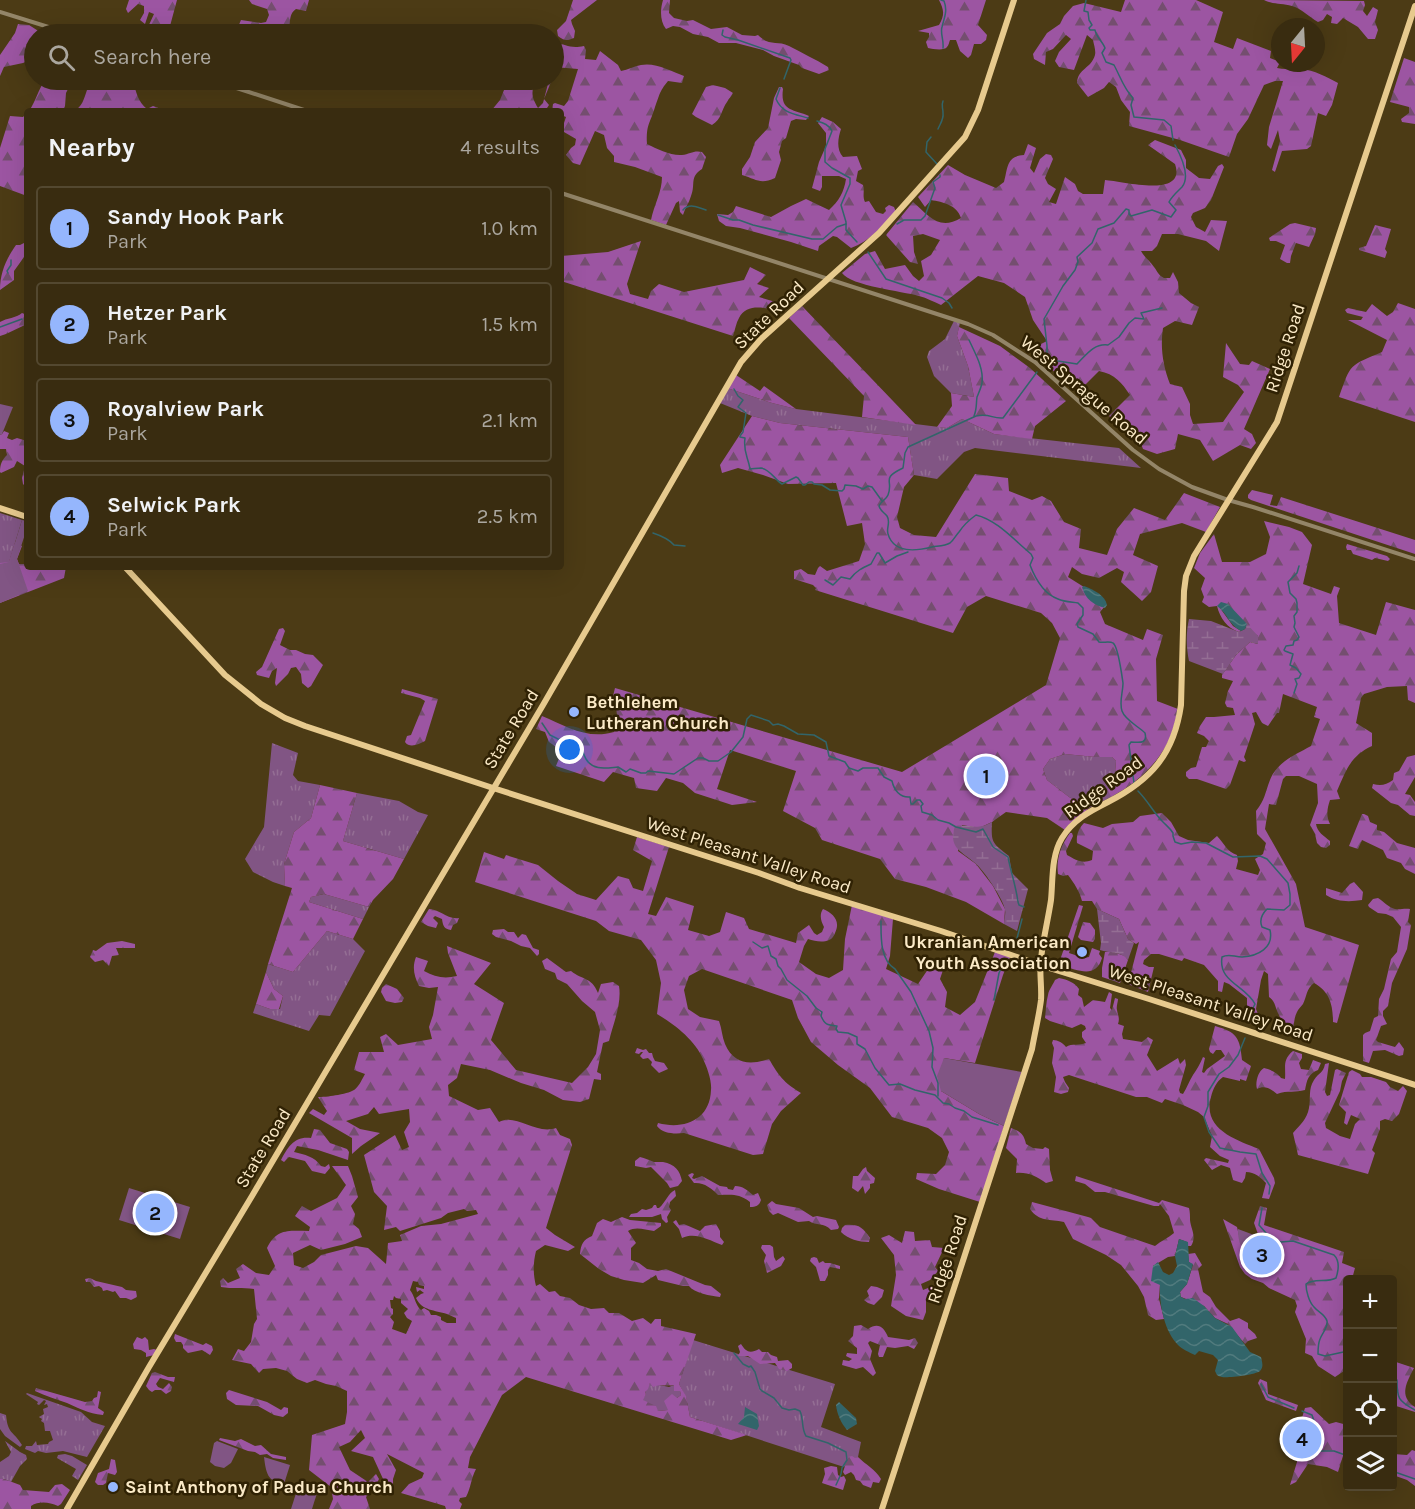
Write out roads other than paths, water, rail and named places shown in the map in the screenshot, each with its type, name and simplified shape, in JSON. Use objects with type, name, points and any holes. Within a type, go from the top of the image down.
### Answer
[{"type":"main road","name":"State Road","points":[[67,1509],[493,789],[741,362],[761,339],[879,233],[965,136],[978,110],[1014,0]]},
{"type":"main road","name":"Ridge Road","points":[[882,1509],[1032,1049],[1041,997],[1040,965],[1054,860],[1061,840],[1084,815],[1130,790],[1155,768],[1167,752],[1174,737],[1181,705],[1186,576],[1194,556],[1277,422],[1415,6]]},
{"type":"main road","points":[[0,508],[24,516]]},
{"type":"main road","name":"West Pleasant Valley Road","points":[[128,570],[225,675],[261,704],[285,718],[493,789],[759,873],[808,891],[920,924],[1040,965],[1415,1085]]},
{"type":"street","points":[[0,12],[39,24]]},
{"type":"street","points":[[243,90],[298,108]]},
{"type":"street","name":"West Sprague Road","points":[[564,194],[968,324],[993,335],[1035,362],[1133,450],[1185,484],[1228,500],[1415,559]]},
{"type":"water","points":[[1084,586],[1095,591],[1106,601],[1105,608],[1088,598],[1083,591]]},
{"type":"water","points":[[1221,602],[1228,604],[1247,624],[1245,629],[1241,631],[1233,625],[1217,606]]},
{"type":"water","points":[[1179,1239],[1188,1242],[1189,1262],[1193,1264],[1187,1284],[1180,1292],[1181,1297],[1193,1298],[1215,1318],[1232,1327],[1250,1352],[1261,1357],[1260,1371],[1241,1376],[1219,1376],[1215,1371],[1218,1360],[1213,1355],[1199,1351],[1195,1355],[1182,1348],[1173,1339],[1163,1316],[1160,1285],[1151,1281],[1153,1266],[1158,1262],[1163,1272],[1169,1275],[1173,1273],[1177,1266],[1175,1256]]},
{"type":"water","points":[[839,1402],[856,1418],[857,1424],[847,1430],[837,1412],[836,1405]]},
{"type":"water","points":[[745,1407],[757,1414],[759,1426],[757,1430],[738,1424],[744,1417]]},
{"type":"waterway","points":[[941,0],[944,1],[946,8],[942,29],[943,48]]},
{"type":"waterway","points":[[1086,0],[1084,11],[1088,12],[1092,25],[1089,28],[1095,30],[1105,48],[1102,53],[1106,62],[1114,65],[1133,98],[1131,105],[1134,117],[1164,120],[1171,126],[1173,140]]},
{"type":"waterway","points":[[723,30],[722,35],[725,37],[790,58],[784,79]]},
{"type":"waterway","points":[[780,88],[776,99],[779,104],[789,112],[808,118]]},
{"type":"waterway","points":[[938,129],[943,117],[943,101]]},
{"type":"waterway","points":[[817,121],[832,131],[825,149],[825,162],[850,178],[850,184],[841,205],[846,230],[857,242]]},
{"type":"waterway","points":[[931,137],[927,142],[926,152],[937,164]]},
{"type":"waterway","points":[[1043,363],[1047,358],[1044,319],[1075,270],[1077,257],[1092,243],[1098,229],[1114,223],[1126,209],[1129,210],[1131,216],[1152,210],[1171,217],[1176,210],[1169,202],[1182,187],[1186,177],[1175,145]]},
{"type":"waterway","points":[[897,224],[904,220],[921,220],[925,216],[935,188],[933,182],[940,175]]},
{"type":"waterway","points":[[683,210],[691,206],[706,210]]},
{"type":"waterway","points":[[718,215],[812,239],[823,239],[837,227],[846,224]]},
{"type":"waterway","points":[[868,252],[886,279],[942,298],[952,308]]},
{"type":"waterway","points":[[8,273],[11,260]]},
{"type":"waterway","points":[[1047,357],[1077,364],[1094,348],[1108,345],[1119,337],[1135,318],[1144,319],[1141,313],[1162,308]]},
{"type":"waterway","points":[[0,327],[22,319]]},
{"type":"waterway","points":[[969,340],[982,372],[982,385],[977,397],[974,416]]},
{"type":"waterway","points":[[1037,372],[1003,418],[976,416],[908,447],[903,468],[890,477],[888,495],[879,506],[888,518],[888,532],[891,540],[895,545],[906,550],[948,544],[976,515],[991,521],[1031,554],[1032,570],[1048,593],[1060,600],[1078,603],[1083,608],[1078,627],[1093,634],[1099,642],[1112,642],[1115,645],[1123,683],[1122,711],[1145,733],[1144,741],[1131,742],[1129,745],[1134,783]]},
{"type":"waterway","points":[[734,389],[743,400],[738,407],[746,413],[740,437],[745,438],[745,451],[750,469],[764,469],[782,484],[796,477],[803,485],[812,482],[830,490],[842,491],[845,485],[863,489],[868,486],[872,487],[882,501]]},
{"type":"waterway","points":[[653,533],[674,545],[685,546]]},
{"type":"waterway","points":[[825,580],[833,585],[841,577],[850,579],[859,570],[871,564],[877,553],[885,563],[908,552]]},
{"type":"waterway","points":[[1294,693],[1297,684],[1295,679],[1301,674],[1290,665],[1293,654],[1284,650],[1286,646],[1293,645],[1299,637],[1294,627],[1297,603],[1290,593],[1288,582],[1297,573],[1299,566]]},
{"type":"waterway","points":[[542,723],[550,735],[582,749],[586,759],[592,765],[600,768],[618,767],[626,772],[630,769],[641,773],[648,771],[674,774],[698,758],[718,761],[731,752],[743,737],[747,719],[751,715],[769,721],[773,725],[784,726],[798,734],[814,735],[826,742],[829,756],[845,762],[849,768],[858,771],[863,768],[878,768],[884,777],[892,781],[898,793],[910,797],[911,804],[920,800],[923,804],[922,812],[956,827],[976,832],[983,829],[993,847],[1008,857],[1018,902],[1024,907]]},
{"type":"waterway","points":[[1138,791],[1172,831],[1175,842],[1181,844],[1206,843],[1233,857],[1260,856],[1267,859],[1288,883],[1290,905],[1284,910],[1267,909],[1261,917],[1262,927],[1270,930],[1271,936],[1264,950],[1248,956],[1222,957],[1222,965],[1228,978],[1255,1004],[1246,1021]]},
{"type":"waterway","points":[[1015,946],[1022,919]]},
{"type":"waterway","points":[[881,921],[882,948],[886,960],[911,992],[929,1031],[933,1048],[932,1067],[938,1083],[938,1096]]},
{"type":"waterway","points":[[753,942],[762,948],[768,946],[771,956],[776,959],[787,980],[822,1012],[821,1016],[825,1023],[837,1026],[838,1032],[857,1037],[857,1044],[865,1049],[875,1068],[889,1085],[900,1084],[935,1095],[943,1103],[964,1111],[972,1117],[998,1125]]},
{"type":"waterway","points":[[994,1000],[999,973],[1005,961]]},
{"type":"waterway","points":[[1245,1038],[1238,1055],[1229,1067],[1219,1074],[1208,1092],[1208,1106],[1204,1117],[1209,1132],[1220,1148],[1256,1154],[1262,1173],[1270,1186],[1269,1194]]},
{"type":"waterway","points":[[1262,1208],[1259,1225],[1272,1240],[1293,1241],[1336,1257],[1338,1265],[1336,1278],[1309,1282],[1306,1287],[1311,1302],[1327,1321],[1319,1341],[1318,1354],[1325,1356],[1343,1352]]},
{"type":"waterway","points":[[734,1353],[743,1364],[751,1366],[762,1391],[774,1398],[782,1408],[800,1411],[806,1436],[846,1452],[847,1460],[836,1485]]},
{"type":"waterway","points":[[1397,1383],[1400,1398],[1415,1410]]},
{"type":"waterway","points":[[1261,1384],[1268,1397],[1294,1408]]},
{"type":"waterway","points":[[1302,1411],[1312,1415],[1317,1430],[1316,1448],[1321,1451],[1334,1451],[1343,1454]]},
{"type":"waterway","points":[[1397,1473],[1415,1479]]},
{"type":"place","name":"Bethlehem Lutheran Church","points":[[574,712]]},
{"type":"place","name":"Sandy Hook Park","points":[[986,776]]},
{"type":"place","name":"Ukranian American Youth Association","points":[[1082,952]]},
{"type":"place","name":"Hetzer Park","points":[[155,1213]]},
{"type":"place","name":"Royalview Park","points":[[1262,1255]]},
{"type":"place","name":"Selwick Park","points":[[1302,1439]]},
{"type":"place","name":"Saint Anthony of Padua Church","points":[[113,1487]]}]
